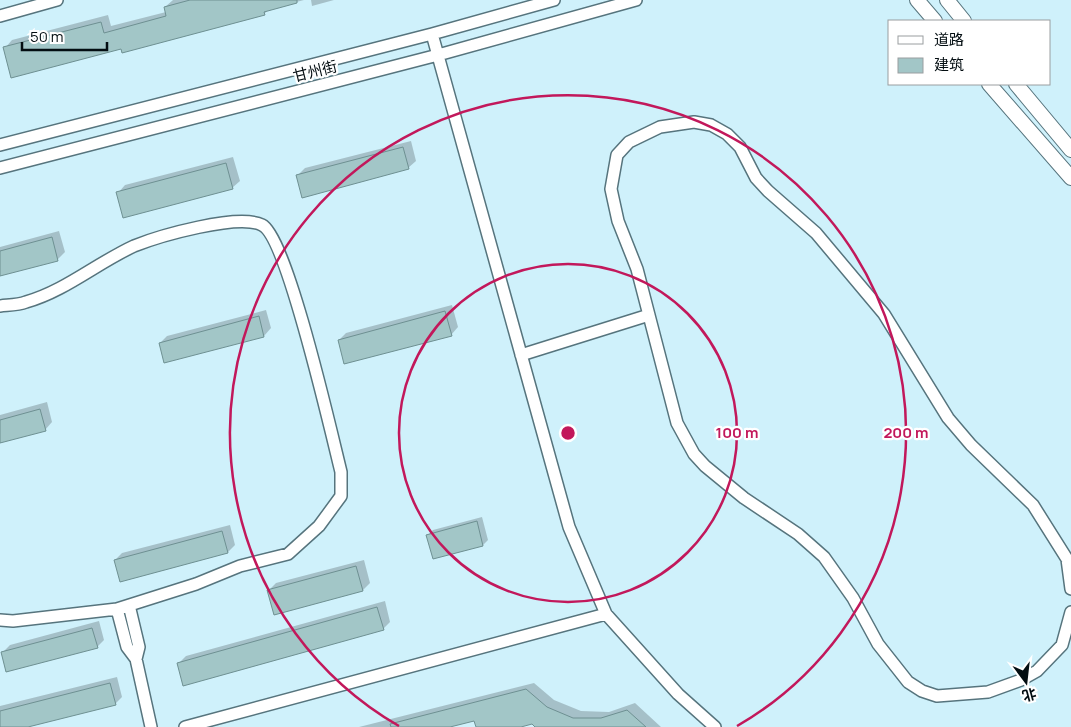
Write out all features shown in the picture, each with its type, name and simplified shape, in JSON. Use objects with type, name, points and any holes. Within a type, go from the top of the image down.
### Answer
[{"type":"main road","points":[[917,0],[934,20]]},
{"type":"main road","points":[[947,0],[963,20]]},
{"type":"main road","points":[[990,85],[1071,178]]},
{"type":"main road","points":[[1017,85],[1071,150]]},
{"type":"street","points":[[0,16],[57,0]]},
{"type":"street","name":"甘州街","points":[[0,145],[432,34],[554,0]]},
{"type":"street","name":"甘州街","points":[[0,168],[438,55],[636,0]]},
{"type":"street","points":[[432,34],[569,527],[606,614],[678,694],[714,727]]},
{"type":"street","points":[[1071,589],[1067,560],[1033,505],[971,445],[948,418],[884,314],[816,233],[756,178],[740,147],[727,134],[711,125],[694,122],[660,126],[629,142],[617,155],[611,189],[618,221],[637,269],[676,423],[694,454],[705,466],[744,498],[798,534],[824,557],[853,598],[878,644],[908,682],[922,691],[938,696],[988,692],[1021,680],[1036,671],[1062,645],[1071,612]]},
{"type":"street","points":[[0,306],[26,302],[70,282],[134,246],[215,223],[246,220],[264,226],[276,243],[292,287],[342,472],[341,496],[319,526],[288,554],[240,566],[196,584],[117,609],[13,621],[0,620]]},
{"type":"street","points":[[521,355],[649,315]]},
{"type":"street","points":[[129,605],[140,647],[136,659]]},
{"type":"street","points":[[117,609],[127,647],[136,659],[152,727]]},
{"type":"street","points":[[190,726],[606,614]]},
{"type":"building","points":[[190,0],[297,0],[297,3],[264,12],[265,15],[122,53],[121,49],[11,78],[3,47],[101,22],[104,33],[166,16],[164,7]]},
{"type":"building","points":[[403,147],[409,169],[302,198],[296,175]]},
{"type":"building","points":[[226,163],[233,189],[123,218],[116,192]]},
{"type":"building","points":[[52,237],[58,261],[0,276],[0,251]]},
{"type":"building","points":[[445,311],[452,336],[344,364],[338,340]]},
{"type":"building","points":[[259,316],[264,337],[164,363],[159,343]]},
{"type":"building","points":[[40,409],[46,431],[0,443],[0,420]]},
{"type":"building","points":[[477,521],[483,546],[433,559],[426,535]]},
{"type":"building","points":[[222,531],[228,553],[120,582],[114,560]]},
{"type":"building","points":[[356,566],[363,591],[274,615],[267,590]]},
{"type":"building","points":[[377,607],[384,630],[183,686],[177,663]]},
{"type":"building","points":[[92,628],[98,648],[6,672],[1,652]]},
{"type":"building","points":[[110,683],[116,705],[28,727],[0,727],[0,711]]},
{"type":"building","points":[[526,689],[547,707],[573,718],[601,718],[627,710],[646,727],[535,727],[532,724],[521,727],[476,727],[474,721],[450,727],[391,727],[390,724]]}]
